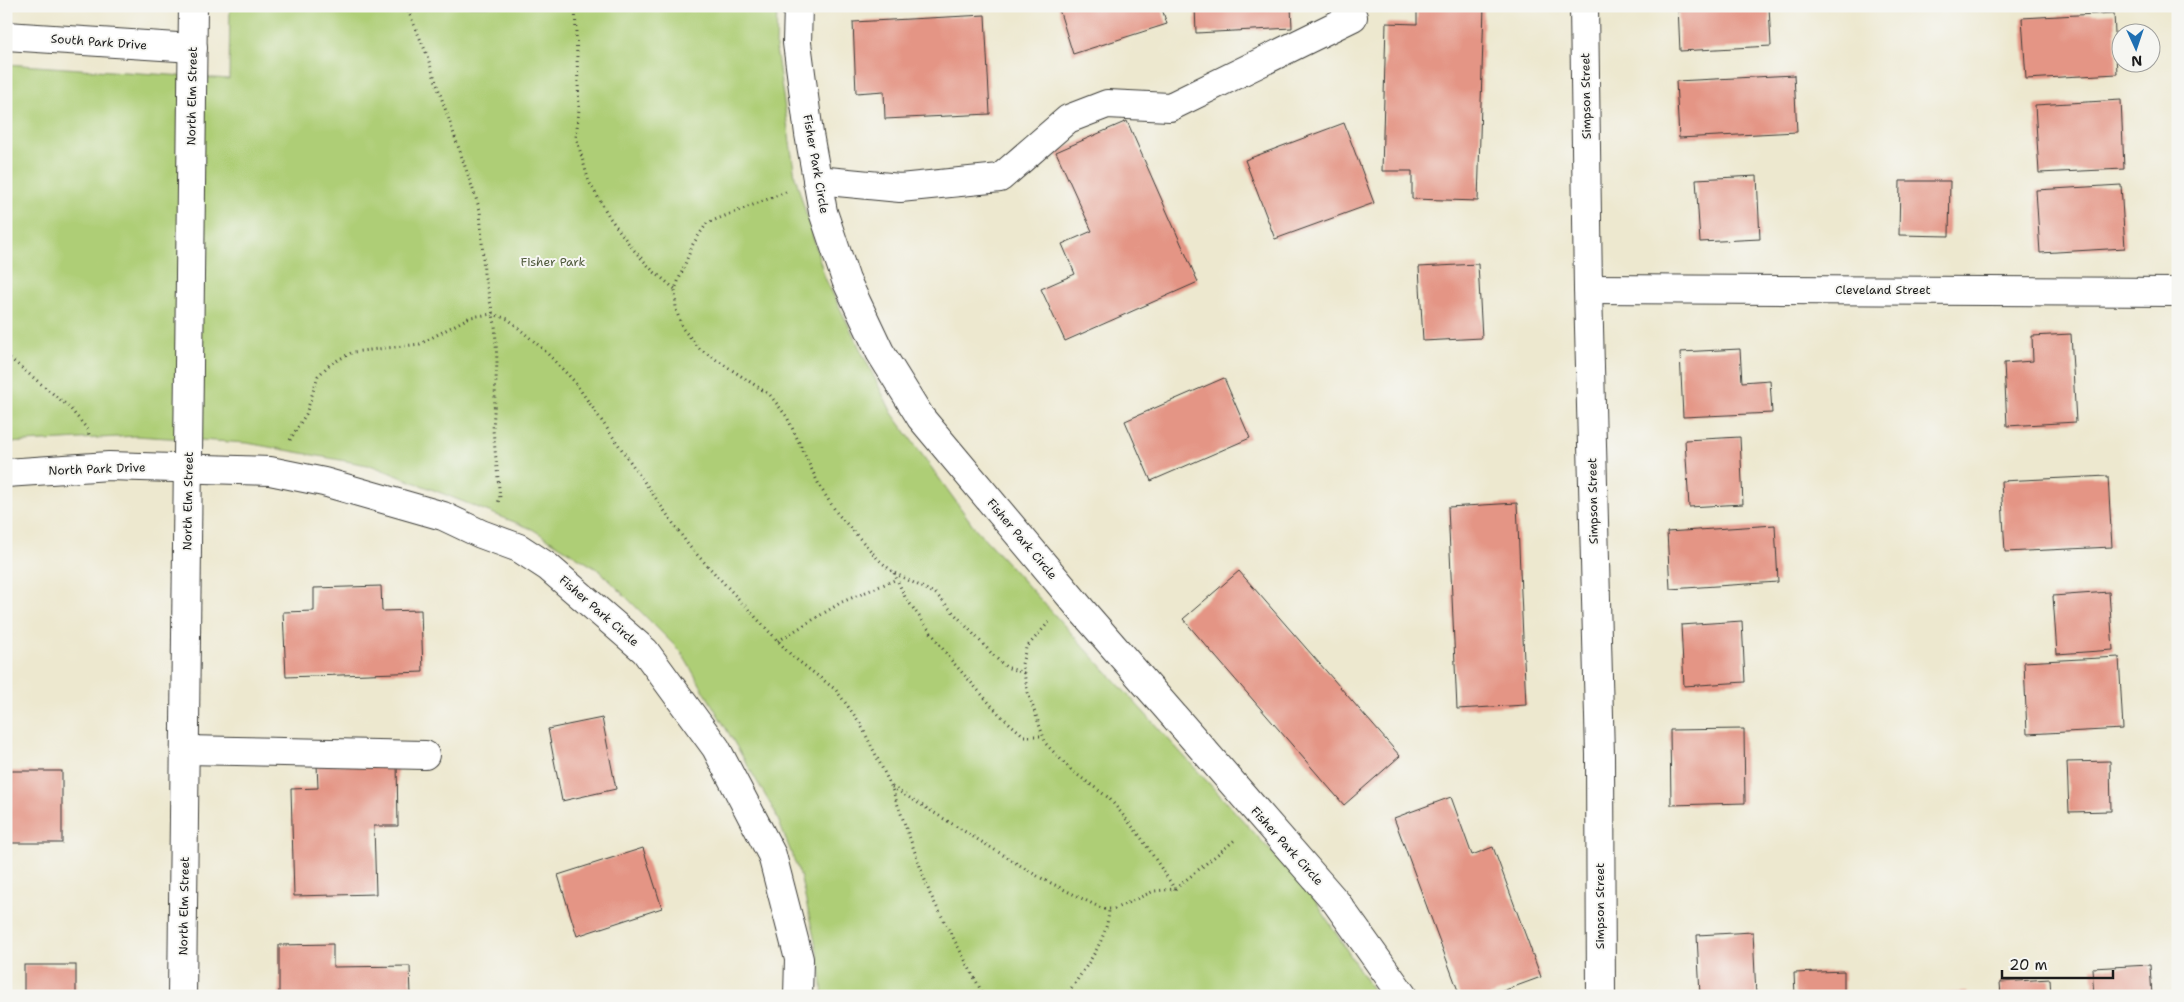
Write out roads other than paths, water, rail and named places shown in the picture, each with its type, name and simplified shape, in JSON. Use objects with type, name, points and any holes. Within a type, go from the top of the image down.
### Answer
[{"type":"street","name":"North Elm Street","points":[[182,996],[193,6]]},
{"type":"street","name":"Fisher Park Circle","points":[[798,6],[796,43],[823,212],[846,280],[880,352],[921,418],[1070,598],[1336,902],[1403,996]]},
{"type":"street","name":"Simpson Street","points":[[1584,6],[1588,289],[1600,755],[1600,996]]},
{"type":"street","points":[[817,180],[900,188],[1000,178],[1068,119],[1107,104],[1170,107],[1353,16]]},
{"type":"street","name":"South Park Drive","points":[[6,36],[193,48]]},
{"type":"street","name":"Cleveland Street","points":[[1588,289],[2178,292]]},
{"type":"street","name":"North Park Drive","points":[[6,473],[94,467],[188,468]]},
{"type":"street","name":"Fisher Park Circle","points":[[188,468],[270,471],[324,482],[443,516],[481,534],[519,548],[548,567],[645,651],[716,748],[772,855],[799,959],[798,996]]},
{"type":"street","points":[[185,750],[425,755]]},
{"type":"park label","name":"Fisher Park","points":[[553,262]]}]
